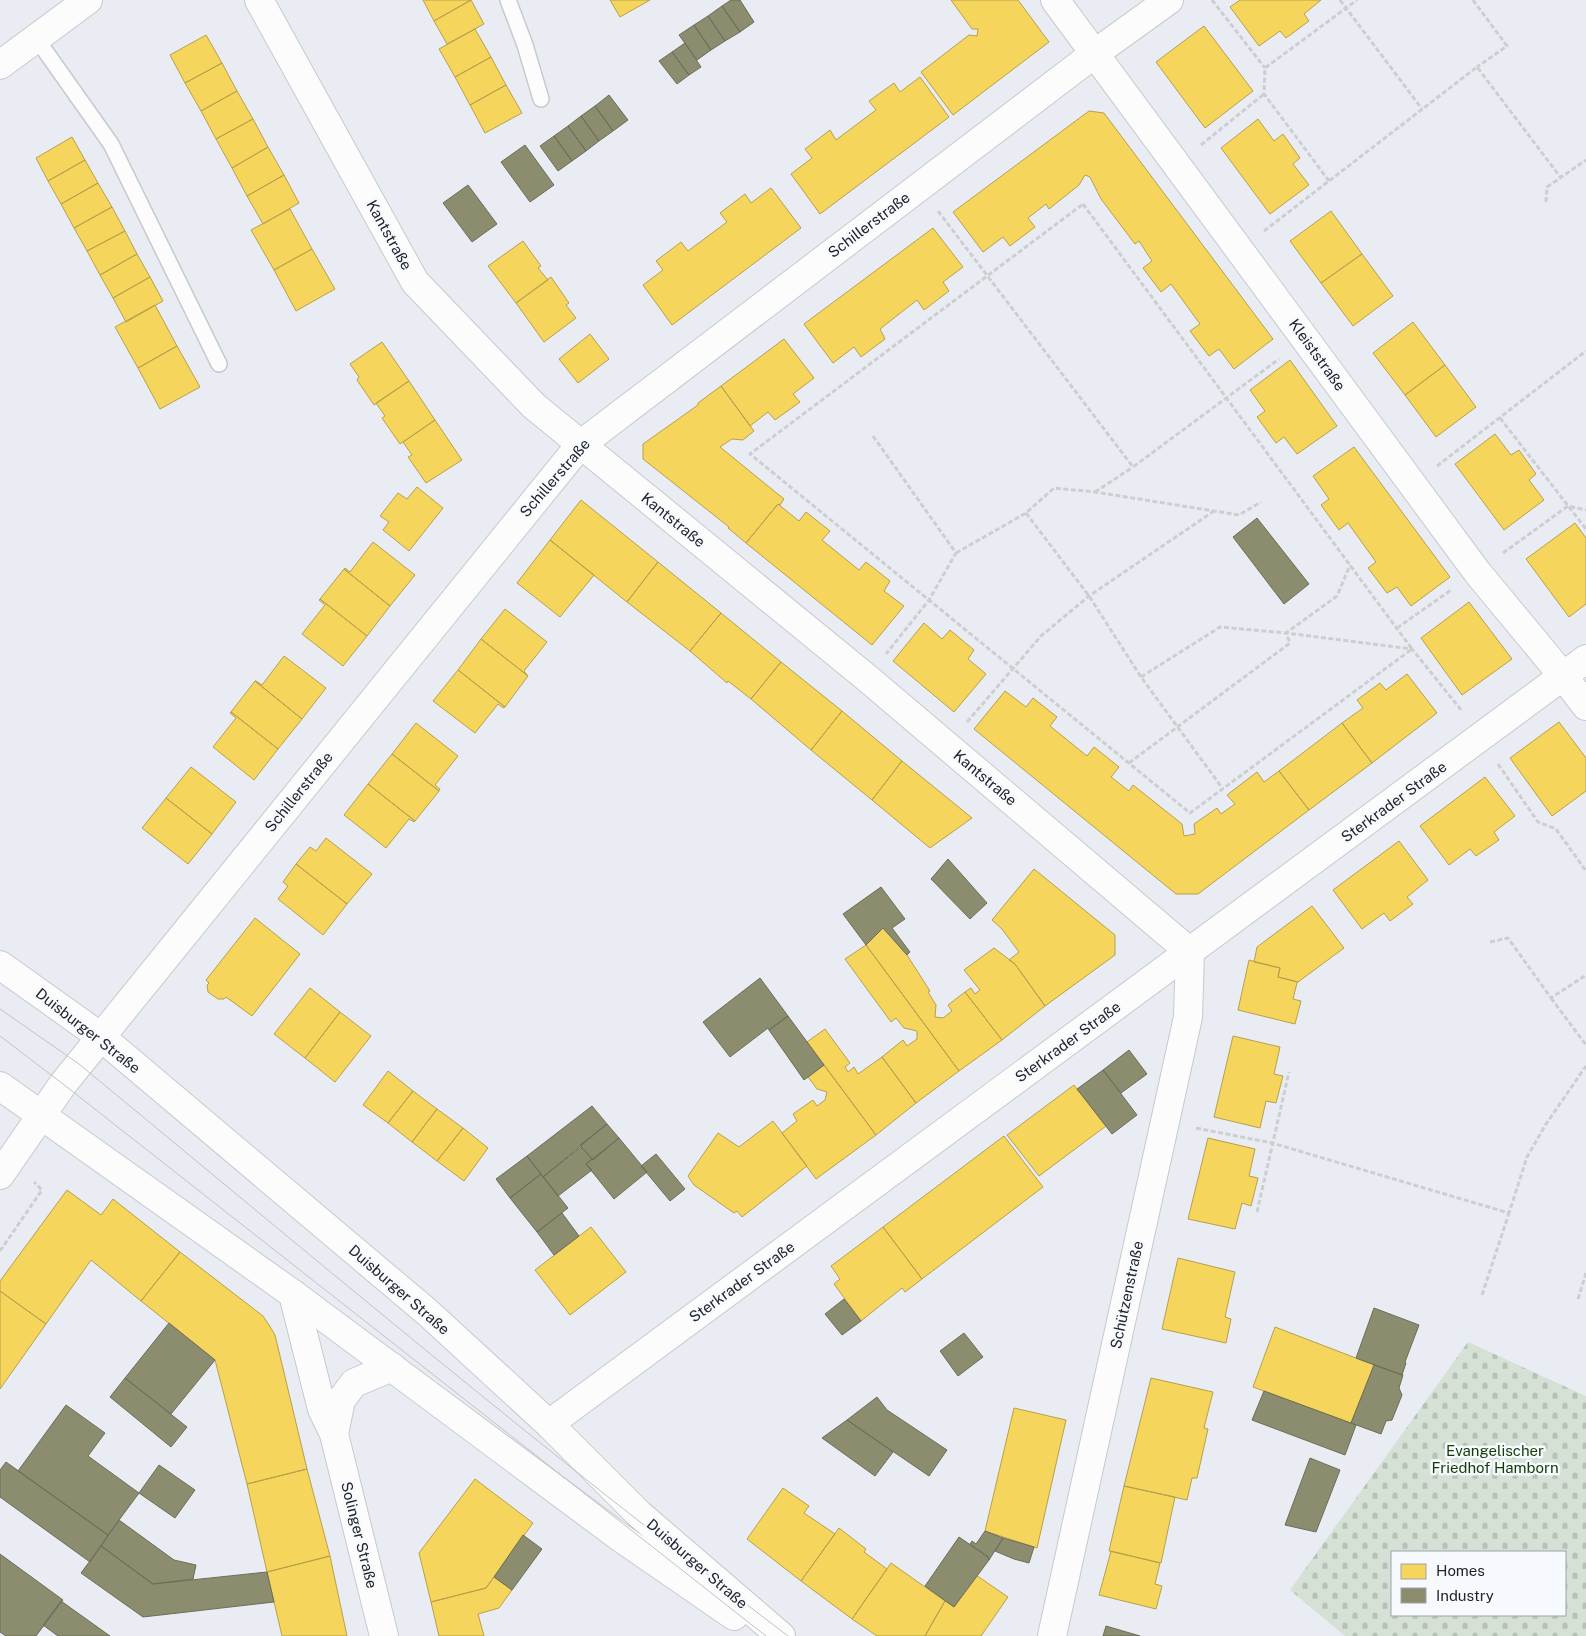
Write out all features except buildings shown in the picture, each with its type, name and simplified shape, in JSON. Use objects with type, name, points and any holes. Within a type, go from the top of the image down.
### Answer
[{"type":"street","points":[[0,65],[88,0]]},
{"type":"street","name":"Kantstraße","points":[[259,0],[415,282],[534,406],[867,678],[1190,952]]},
{"type":"street","name":"Kleiststraße","points":[[1055,0],[1477,572],[1586,706]]},
{"type":"street","name":"Schillerstraße","points":[[0,1175],[63,1084],[580,445],[1094,54],[1169,0]]},
{"type":"street","name":"Sterkrader Straße","points":[[549,1424],[1586,660]]},
{"type":"street","name":"Schützenstraße","points":[[1052,1636],[1188,1017],[1190,952]]},
{"type":"street","name":"Duisburger Straße","points":[[0,965],[101,1038],[426,1312],[549,1424],[639,1514],[781,1636]]},
{"type":"street","name":"Duisburger Straße","points":[[0,1086],[293,1294],[621,1538],[764,1636]]},
{"type":"street","name":"Solinger Straße","points":[[293,1294],[322,1409],[334,1434],[384,1636]]},
{"type":"street","name":"Solinger Straße","points":[[334,1434],[340,1400],[354,1383],[392,1367]]},
{"type":"lane","points":[[508,0],[541,99]]},
{"type":"lane","points":[[36,38],[111,144],[219,364]]},
{"type":"path","points":[[1212,0],[1265,68],[1264,94],[1330,180]]},
{"type":"path","points":[[1340,0],[1422,109]]},
{"type":"path","points":[[1265,68],[1357,0]]},
{"type":"path","points":[[1239,250],[1506,46],[1473,0]]},
{"type":"path","points":[[1477,67],[1561,178]]},
{"type":"path","points":[[1176,165],[1264,94]]},
{"type":"path","points":[[1546,202],[1547,187],[1586,160]]},
{"type":"path","points":[[919,187],[1133,467]]},
{"type":"path","points":[[1412,649],[1190,813],[750,454],[1083,204],[1396,628],[1482,736]]},
{"type":"path","points":[[1095,492],[1133,467],[1305,339]]},
{"type":"path","points":[[1413,485],[1586,351]]},
{"type":"path","points":[[1500,418],[1586,529]]},
{"type":"path","points":[[872,436],[956,553]]},
{"type":"path","points":[[867,678],[929,600],[956,553],[1026,513],[1054,488],[1095,492],[1239,515],[1261,502]]},
{"type":"path","points":[[1396,628],[1568,506],[1586,510]]},
{"type":"path","points":[[947,746],[1041,636],[1089,596],[1214,511]]},
{"type":"path","points":[[1026,513],[1089,596],[1142,677],[1223,789]]},
{"type":"path","points":[[1286,633],[1337,596],[1350,565]]},
{"type":"path","points":[[1142,677],[1220,627],[1286,633],[1412,649]]},
{"type":"path","points":[[1129,763],[1290,643],[1286,633]]},
{"type":"path","points":[[1496,761],[1538,822],[1556,829],[1586,871]]},
{"type":"path","points":[[1490,942],[1508,938],[1586,1045]]},
{"type":"path","points":[[1551,998],[1586,975]]},
{"type":"path","points":[[1482,1295],[1527,1156],[1546,1124],[1586,1066]]},
{"type":"path","points":[[1257,1212],[1289,1072]]},
{"type":"path","points":[[1165,1122],[1272,1143],[1509,1212]]},
{"type":"path","points":[[1578,1299],[1586,1273]]},
{"type":"green space","name":"Evangelischer Friedhof Hamborn","points":[[1468,1342],[1586,1396],[1586,1636],[1345,1636],[1290,1590]]},
{"type":"tram line","points":[[0,1009],[79,1064],[342,1282],[608,1497],[788,1636]]},
{"type":"tram line","points":[[0,1036],[766,1636]]}]
